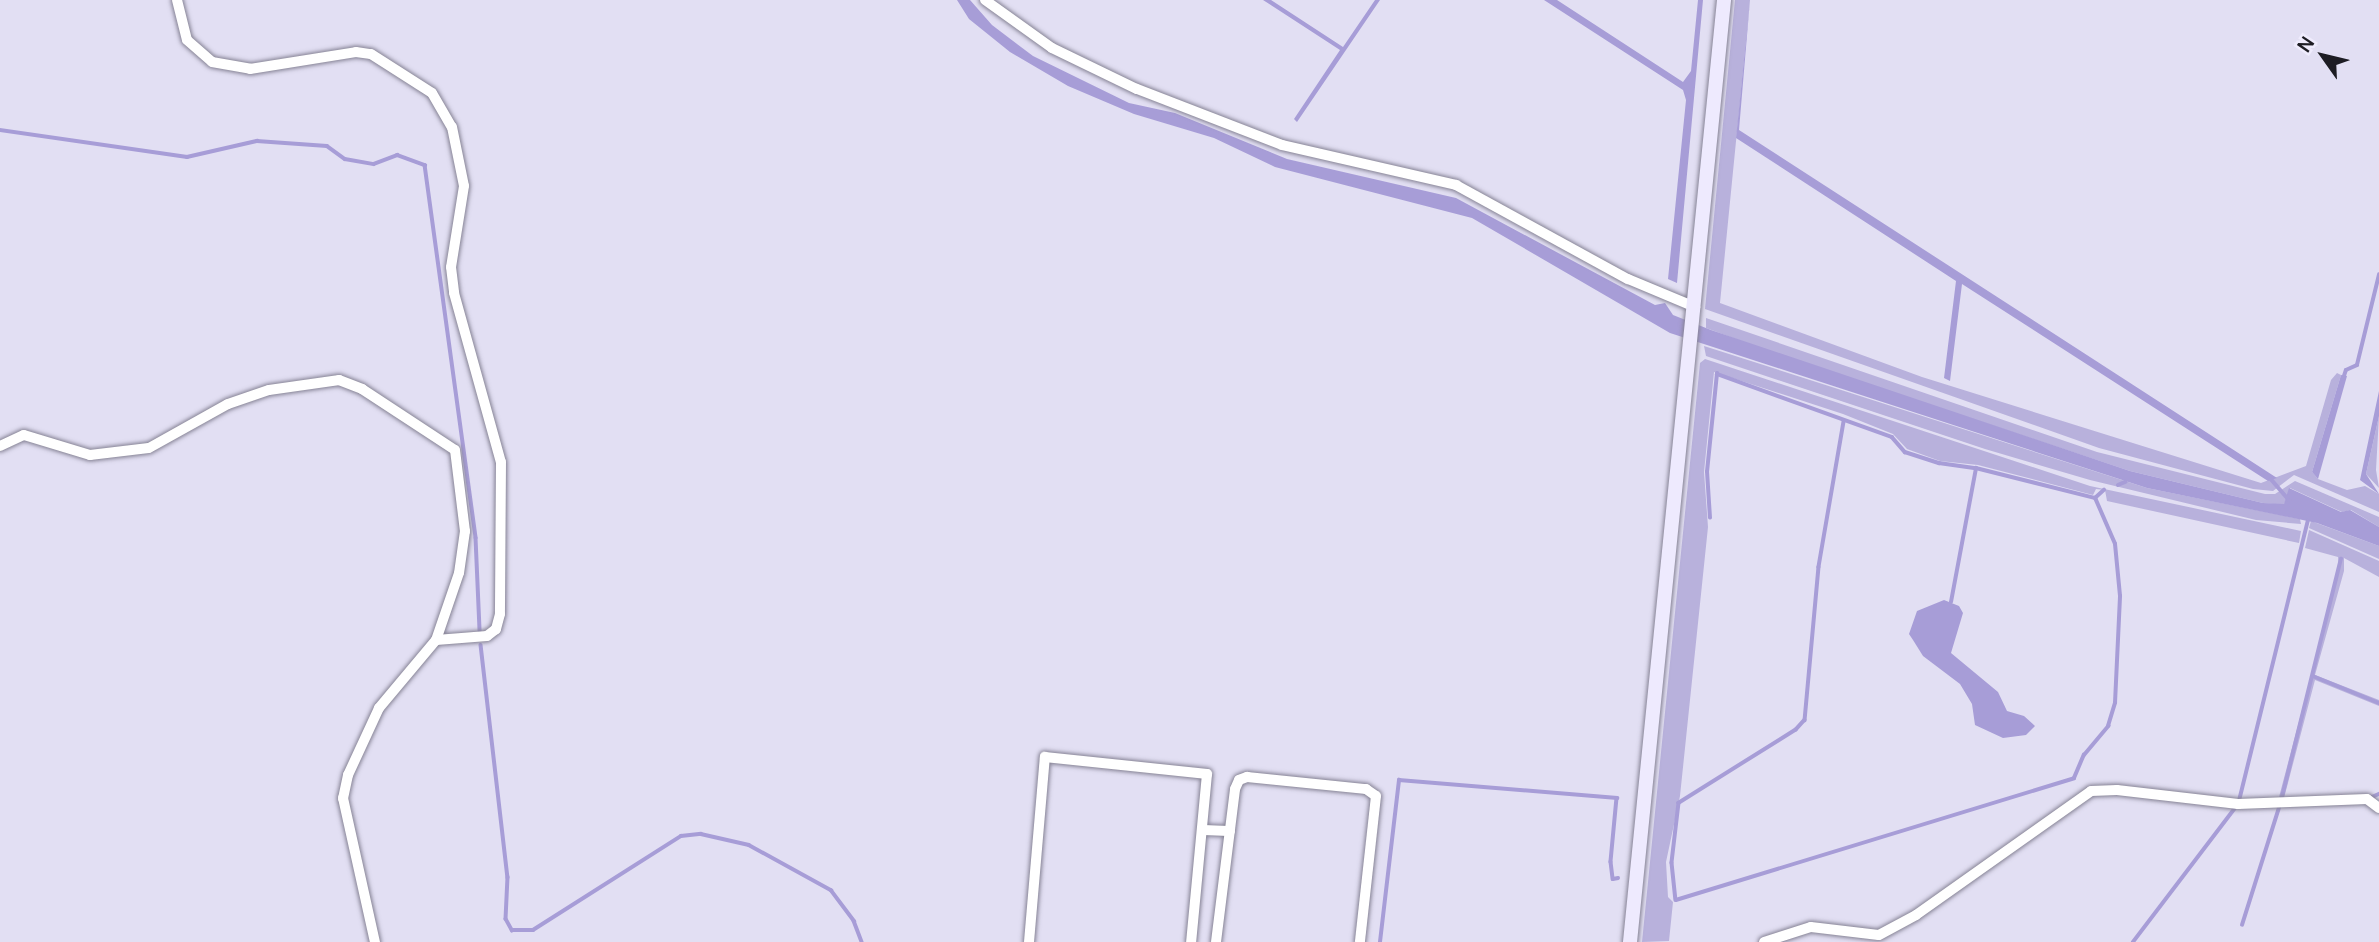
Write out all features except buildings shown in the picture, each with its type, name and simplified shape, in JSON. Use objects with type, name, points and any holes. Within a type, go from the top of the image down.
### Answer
[{"type":"main road","points":[[1630,942],[1692,345],[1724,0]]},
{"type":"street","points":[[177,0],[187,40],[212,62],[250,69],[356,52],[371,54],[432,93],[452,127],[464,186],[451,267],[454,293],[487,425],[501,461],[500,614],[496,629],[487,636],[436,640]]},
{"type":"street","points":[[985,0],[1030,35],[1125,84],[1282,145],[1456,185],[1694,312]]},
{"type":"street","points":[[0,446],[24,435],[90,455],[149,448],[228,404],[269,390],[339,380],[362,389],[456,450],[465,548],[436,640],[392,688],[348,775],[343,798],[346,823],[375,942]]},
{"type":"street","points":[[1029,942],[1045,757],[1207,774],[1191,942]]},
{"type":"street","points":[[1216,942],[1235,789],[1239,780],[1247,777],[1373,791],[1360,942]]},
{"type":"street","points":[[1764,942],[1811,927],[1879,935],[1896,927],[2091,791],[2116,790],[2238,804],[2367,799],[2379,808]]},
{"type":"street","points":[[1202,830],[1230,831]]},
{"type":"shaded area","points":[[957,0],[970,0],[992,25],[1033,56],[1129,103],[1175,113],[1287,159],[1456,198],[1655,305],[1665,303],[1673,315],[1711,330],[2130,471],[2263,503],[2284,504],[2289,488],[2341,512],[2350,510],[2379,527],[2379,546],[2317,523],[2147,488],[1670,333],[1472,218],[1275,167],[1214,138],[1134,114],[1068,86],[1010,52],[969,19]]},
{"type":"shaded area","points":[[1263,0],[1271,0],[1343,47],[1375,0],[1380,0],[1297,122],[1294,119],[1340,50]]},
{"type":"shaded area","points":[[1544,0],[1557,0],[1683,82],[1691,71],[1698,0],[1703,0],[1677,283],[1668,279],[1686,100],[1683,90]]},
{"type":"shaded area","points":[[1735,0],[1750,0],[1720,303],[1922,377],[2261,483],[2306,466],[2331,380],[2337,373],[2341,375],[2312,472],[2318,479],[2347,490],[2365,486],[2379,494],[2379,512],[2294,475],[2273,491],[2253,489],[2099,448],[1705,309]]},
{"type":"shaded area","points":[[1750,0],[1739,130],[2277,478],[2268,481],[1962,284],[1950,381],[1944,378],[1956,281],[1736,138]]},
{"type":"shaded area","points":[[1706,318],[2097,452],[2265,494],[2275,494],[2295,481],[2379,517],[2379,527],[2351,510],[2342,512],[2290,488],[2284,505],[2263,503],[2130,471],[1774,353],[1706,328]]},
{"type":"shaded area","points":[[1704,346],[2147,488],[2300,519],[2301,524],[2256,520],[2090,480],[1985,449],[1706,356]]},
{"type":"shaded area","points":[[1705,359],[2090,486],[2301,531],[2299,543],[2107,501],[2105,490],[2096,489],[2093,495],[1978,465],[1940,461],[1907,449],[1893,434],[1843,414],[1714,372],[1704,472],[1708,527],[1680,796],[1666,862],[1668,897],[1673,902],[1669,941],[1642,942],[1700,363]]},
{"type":"shaded area","points":[[2341,375],[2347,376],[2318,479],[2312,472]]},
{"type":"shaded area","points":[[2379,391],[2379,416],[2366,474],[2379,494],[2360,480]]},
{"type":"shaded area","points":[[2379,416],[2376,470],[2379,488],[2366,474]]},
{"type":"shaded area","points":[[2311,521],[2379,546],[2379,559],[2309,528]]},
{"type":"shaded area","points":[[2309,530],[2379,561],[2379,577],[2344,558],[2344,571],[2315,675],[2379,700],[2379,706],[2315,680],[2284,798],[2279,797],[2339,570],[2338,557],[2305,548]]},
{"type":"shaded area","points":[[1944,600],[1959,606],[1963,613],[1951,653],[1998,692],[2007,711],[2024,716],[2035,726],[2026,735],[2003,738],[1975,725],[1972,704],[1960,684],[1923,656],[1909,634],[1917,611]]},
{"type":"waterway","points":[[0,130],[187,157],[257,141],[327,146],[345,159],[374,164],[397,155],[425,165],[476,538],[480,631]]},
{"type":"waterway","points":[[2343,379],[2346,370],[2357,365],[2379,275]]},
{"type":"waterway","points":[[1710,518],[1707,472],[1717,374],[1892,437],[1905,452],[1939,463],[1976,468],[2095,498]]},
{"type":"waterway","points":[[1844,422],[1819,567],[1805,720],[1796,730],[1679,803],[1672,863],[1676,900],[2074,778],[2084,755],[2108,726],[2115,703],[2120,596],[2115,544],[2095,498],[2104,490]]},
{"type":"waterway","points":[[1951,602],[1976,468]]},
{"type":"waterway","points":[[2271,479],[2289,500]]},
{"type":"waterway","points":[[2118,485],[2125,482]]},
{"type":"waterway","points":[[2239,801],[2308,521]]},
{"type":"waterway","points":[[2282,797],[2341,559]]},
{"type":"waterway","points":[[481,645],[508,877],[506,919],[512,930],[533,930],[681,836],[701,834],[749,845],[831,890],[854,921],[862,942]]},
{"type":"waterway","points":[[2313,676],[2379,703]]},
{"type":"waterway","points":[[1380,942],[1399,780],[1617,798],[1611,862],[1613,879],[1618,878]]},
{"type":"waterway","points":[[2372,797],[2379,794]]},
{"type":"waterway","points":[[2133,942],[2236,807]]},
{"type":"waterway","points":[[2242,925],[2279,808]]}]
